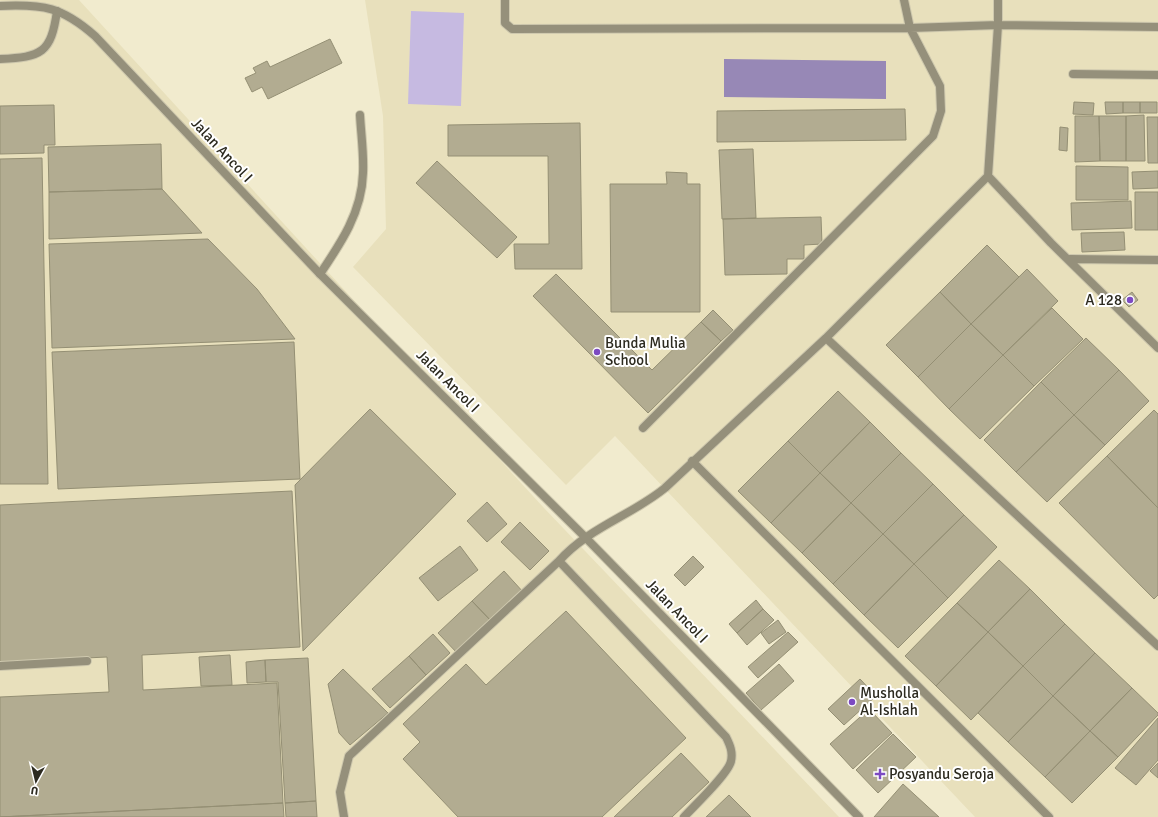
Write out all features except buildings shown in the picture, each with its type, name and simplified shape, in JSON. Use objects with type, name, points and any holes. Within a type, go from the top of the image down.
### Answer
[{"type":"street","points":[[504,0],[505,23],[512,28],[910,28],[998,25],[1158,27]]},
{"type":"street","points":[[643,428],[933,136],[941,111],[940,86],[910,28],[904,0]]},
{"type":"street","points":[[344,817],[340,792],[349,756],[559,561],[570,549],[586,537],[647,502],[665,488],[692,461],[826,338],[988,176],[998,25],[998,0]]},
{"type":"street","name":"Jalan Ancol I","points":[[0,6],[33,5],[57,11],[78,21],[95,36],[320,274],[586,537],[859,817]]},
{"type":"street","points":[[0,59],[24,58],[46,48],[54,34],[57,11]]},
{"type":"street","points":[[1073,74],[1158,75]]},
{"type":"street","points":[[320,274],[346,236],[358,205],[364,174],[360,114]]},
{"type":"street","points":[[988,176],[1051,243],[1070,259],[1158,348]]},
{"type":"street","points":[[1070,259],[1158,260]]},
{"type":"street","points":[[826,338],[1158,646]]},
{"type":"street","points":[[692,461],[1049,817]]},
{"type":"street","points":[[559,561],[726,737],[732,749],[731,763],[724,774],[684,817]]},
{"type":"street","points":[[0,666],[87,661]]},
{"type":"shaded area","points":[[0,0],[79,0],[544,508],[839,817],[0,817]]},
{"type":"shaded area","points":[[365,0],[1158,0],[1158,817],[975,817],[615,436],[566,485],[353,267],[386,229],[383,116]]},
{"type":"shaded area","points":[[411,11],[464,13],[461,106],[408,104]]},
{"type":"shaded area","points":[[724,59],[886,61],[886,99],[724,97]]},
{"type":"place","name":"A 128","points":[[1130,300]]},
{"type":"place","name":"Bunda Mulia School","points":[[597,352]]},
{"type":"place","name":"Musholla Al-Ishlah","points":[[852,702]]},
{"type":"place","name":"Posyandu Seroja","points":[[880,774]]}]
